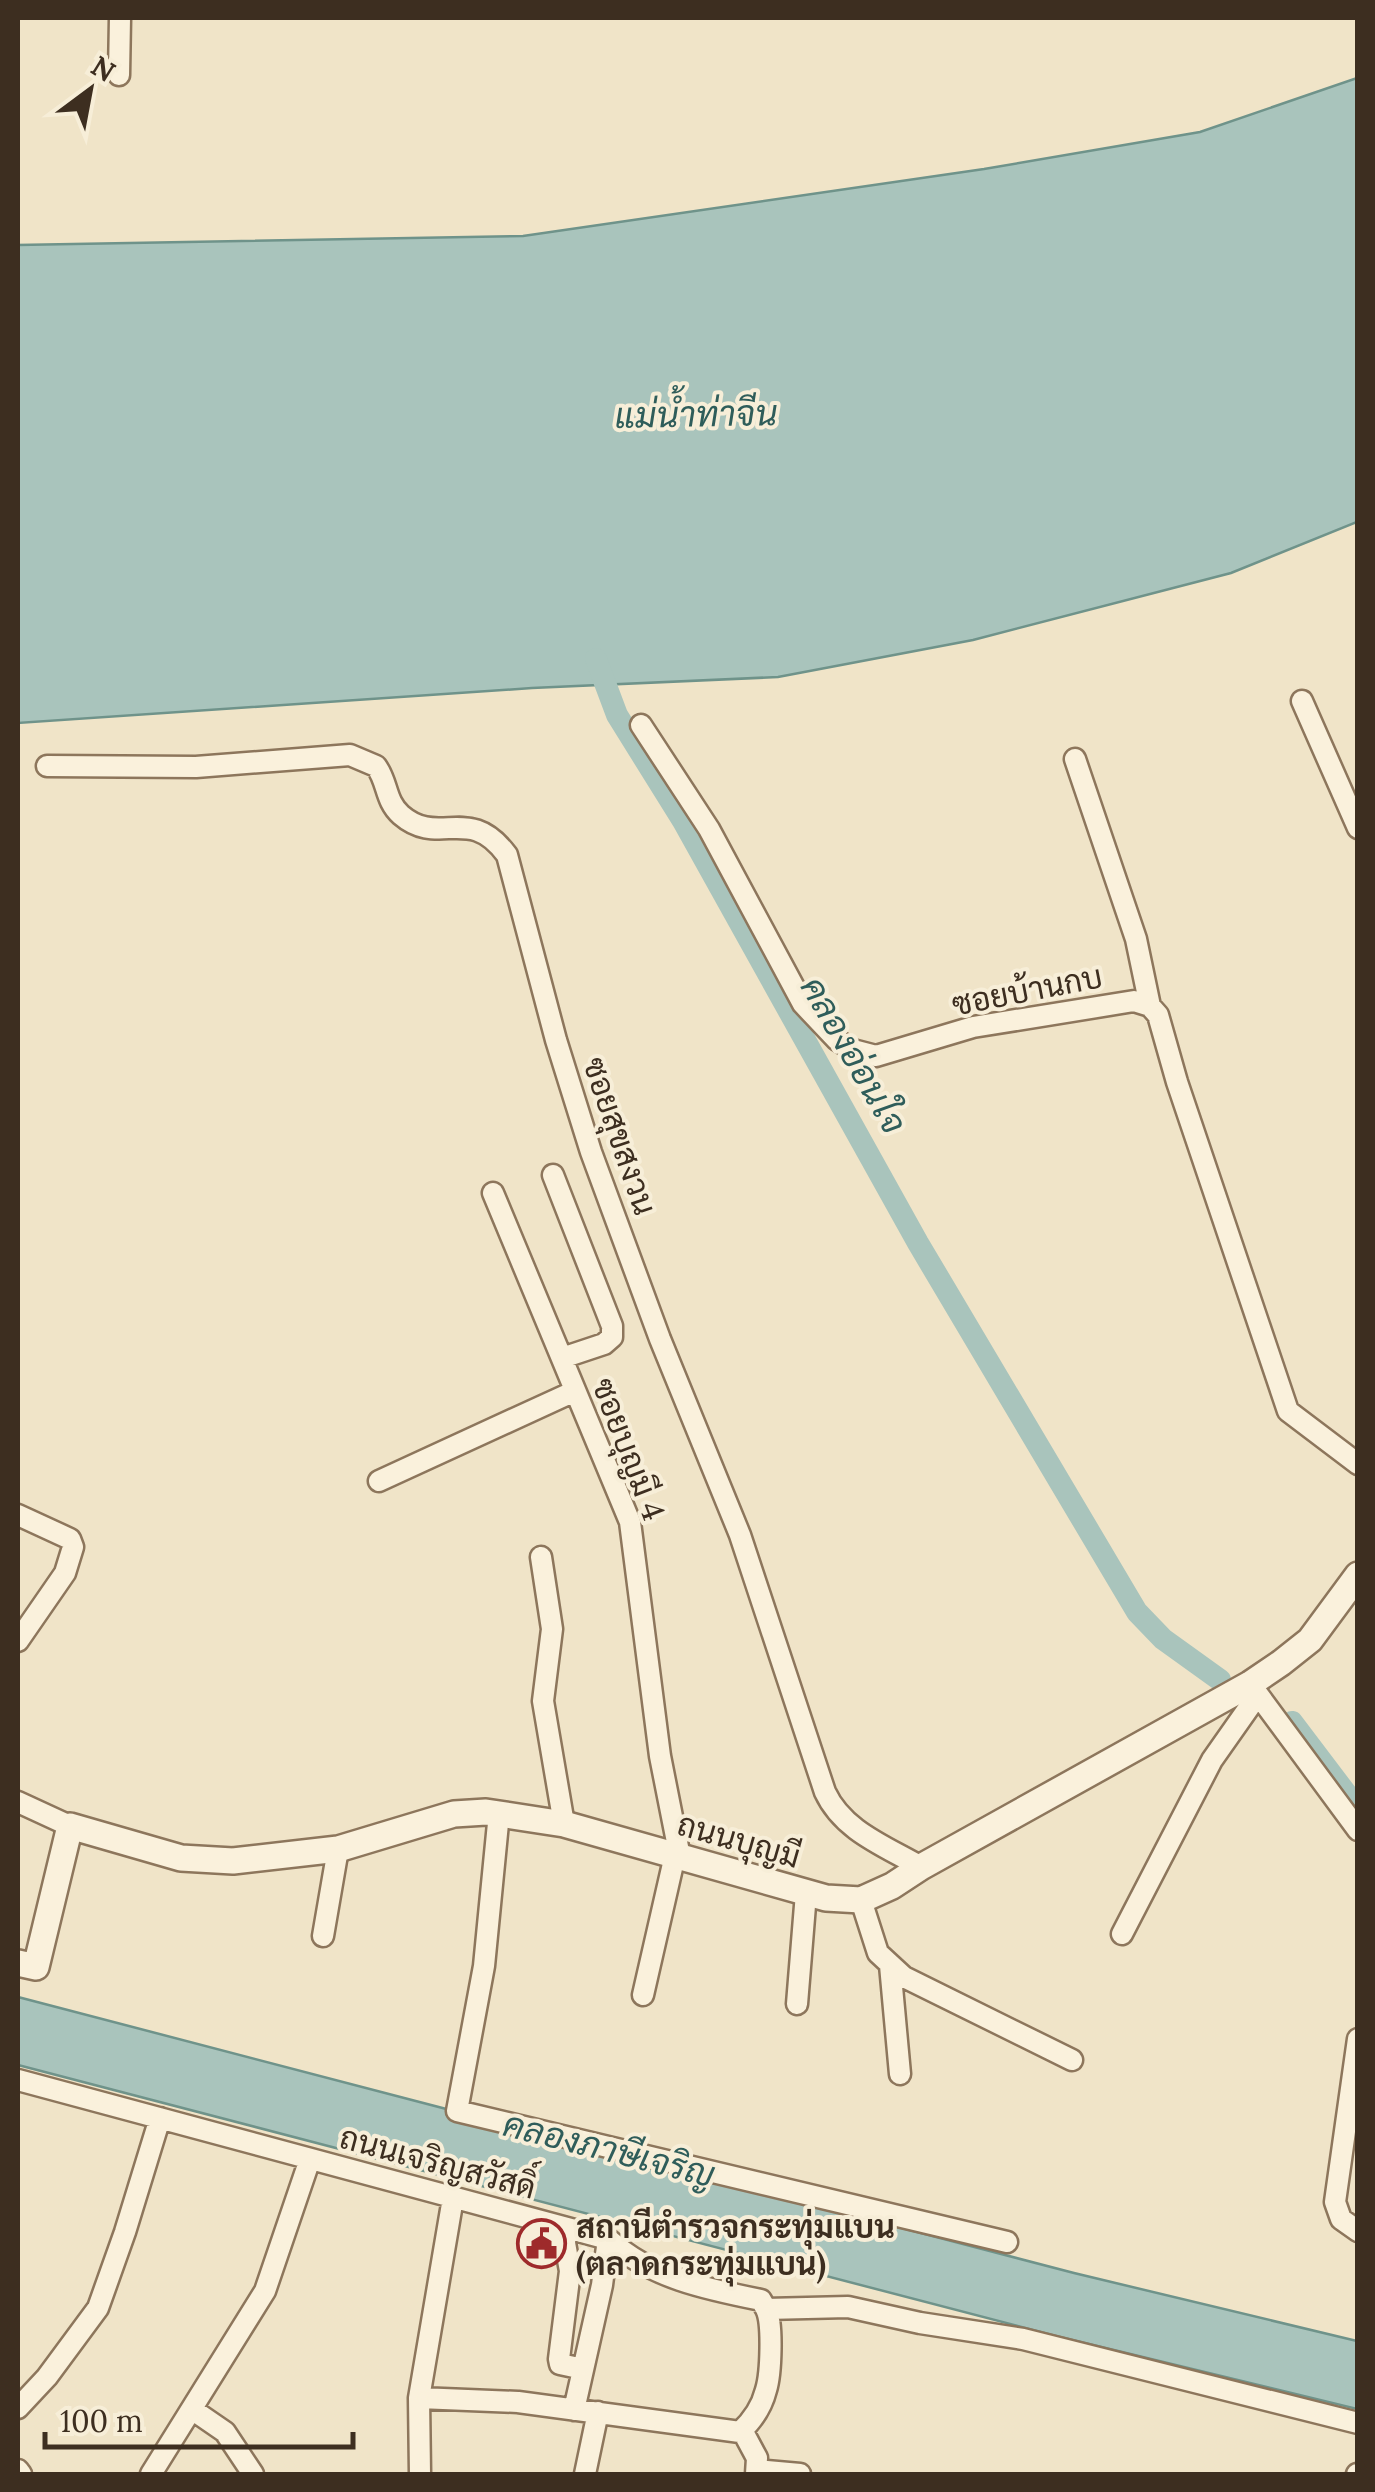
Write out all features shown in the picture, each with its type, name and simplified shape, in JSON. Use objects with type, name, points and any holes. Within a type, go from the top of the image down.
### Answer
[{"type":"street","points":[[119,74],[120,18]]},
{"type":"street","points":[[1302,701],[1358,828]]},
{"type":"street","name":"ซอยบ้านกบ","points":[[641,725],[709,829],[803,1004],[853,1050],[876,1056],[973,1027],[1134,1001],[1150,1006],[1158,1015],[1288,1411],[1358,1464]]},
{"type":"street","name":"ซอยสุขสงวน","points":[[47,766],[196,767],[350,755],[376,766],[389,804],[414,824],[424,828],[466,827],[494,838],[507,855],[556,1040],[592,1152],[660,1339],[740,1536],[824,1792],[833,1811],[848,1825],[921,1866]]},
{"type":"street","points":[[1075,758],[1136,939],[1150,1006]]},
{"type":"street","points":[[552,1175],[612,1326],[612,1337],[604,1344],[562,1358]]},
{"type":"street","name":"ซอยบุญมี 4","points":[[493,1193],[630,1522],[660,1756],[678,1856]]},
{"type":"street","points":[[380,1482],[575,1391]]},
{"type":"street","points":[[18,1516],[70,1540],[73,1547],[65,1573],[18,1641]]},
{"type":"street","points":[[541,1558],[552,1629],[543,1701],[564,1824]]},
{"type":"street","points":[[1072,2060],[904,1977],[878,1953],[861,1900],[1254,1690],[1310,1640],[1358,1575]]},
{"type":"street","points":[[1254,1690],[1358,1830]]},
{"type":"street","points":[[1122,1934],[1212,1760],[1254,1690]]},
{"type":"street","name":"ถนนบุญมี","points":[[18,1802],[70,1826],[181,1858],[276,1858],[338,1850],[454,1814],[499,1814],[564,1824],[806,1893],[861,1900]]},
{"type":"street","points":[[499,1814],[484,1966],[456,2110],[1007,2242]]},
{"type":"street","points":[[18,1963],[36,1967],[70,1826]]},
{"type":"street","points":[[322,1936],[338,1850]]},
{"type":"street","points":[[644,1995],[678,1856]]},
{"type":"street","points":[[797,2004],[806,1893]]},
{"type":"street","points":[[890,1965],[900,2074]]},
{"type":"street","points":[[1358,2039],[1335,2202],[1342,2219],[1358,2232]]},
{"type":"street","name":"ถนนเจริญสวัสดิ์","points":[[18,2080],[608,2239],[640,2264],[676,2280],[761,2300],[766,2309],[848,2307],[920,2323],[1023,2338],[1358,2423]]},
{"type":"street","points":[[18,2408],[48,2377],[98,2308],[126,2232],[160,2118]]},
{"type":"street","points":[[151,2474],[264,2292],[310,2158]]},
{"type":"street","points":[[420,2474],[419,2398],[453,2198]]},
{"type":"street","points":[[566,2228],[564,2243],[570,2271],[558,2359],[560,2364],[574,2366]]},
{"type":"street","points":[[574,2410],[608,2239]]},
{"type":"street","points":[[419,2398],[518,2402],[721,2431],[742,2430],[752,2421],[766,2390],[770,2330],[766,2309]]},
{"type":"street","points":[[193,2410],[225,2432],[253,2474]]},
{"type":"street","points":[[585,2474],[598,2412]]},
{"type":"street","points":[[742,2430],[758,2458],[756,2472],[800,2474]]},
{"type":"water","name":"แม่น้ำท่าจีน","points":[[1357,78],[1357,522],[1231,573],[973,640],[778,677],[532,688],[18,723],[18,245],[523,236],[984,169],[1200,132]]},
{"type":"water","points":[[18,1997],[1074,2273],[1357,2341],[1357,2409],[1056,2336],[18,2065]]},
{"type":"waterway","name":"คลองอ่อนใจ","points":[[596,659],[617,715],[683,821],[918,1243],[1137,1612],[1163,1639],[1220,1680]]},
{"type":"waterway","name":"คลองอ่อนใจ","points":[[1292,1722],[1358,1809]]},
{"type":"place","name":"สถานีตำรวจกระทุ่มแบน (ตลาดกระทุ่มแบน)","points":[[541,2244]]},
{"type":"water label","name":"คลองภาษีเจริญ","points":[[609,2149]]}]
